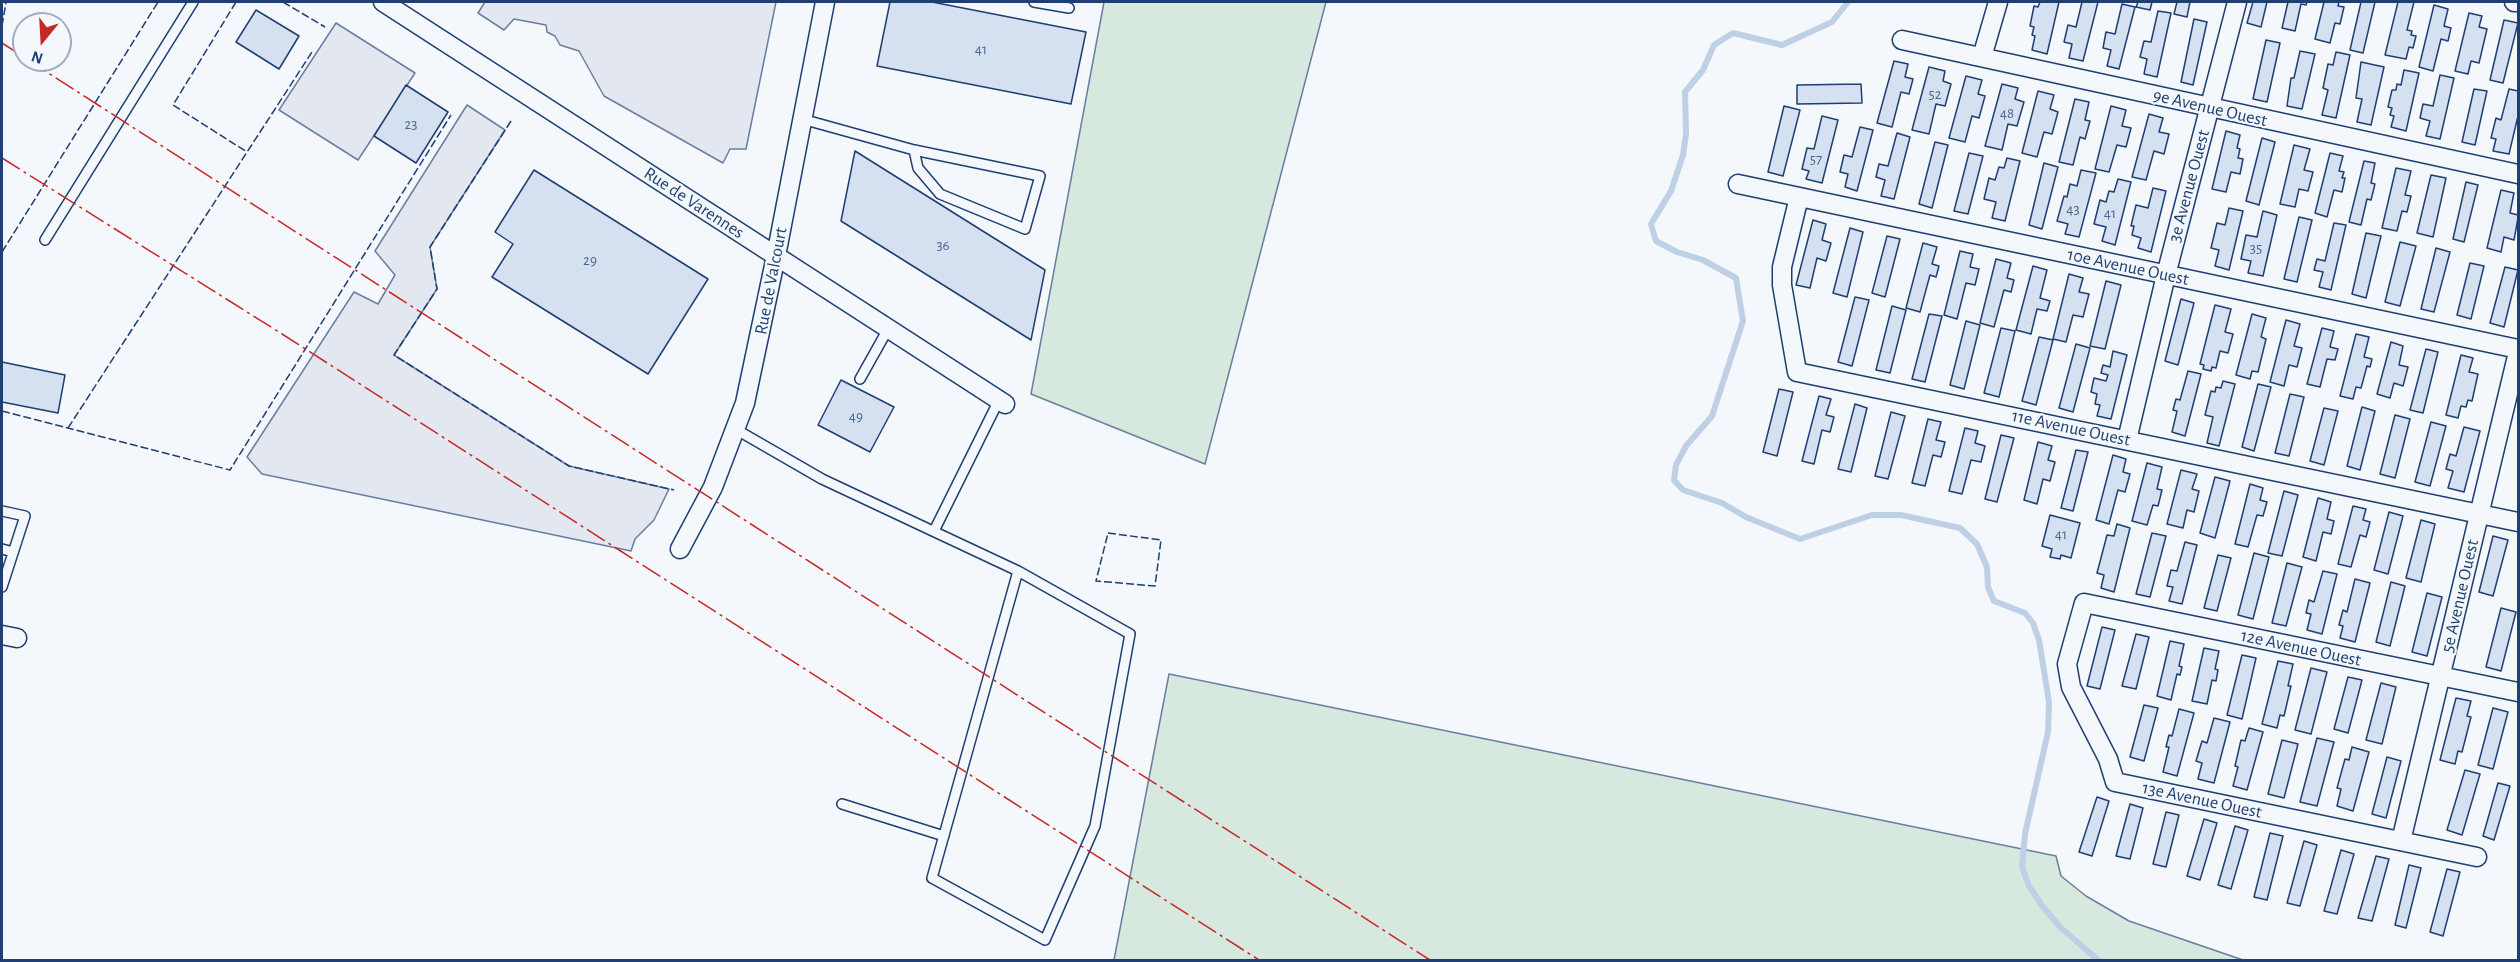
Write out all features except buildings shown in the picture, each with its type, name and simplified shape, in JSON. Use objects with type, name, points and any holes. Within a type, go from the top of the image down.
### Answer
[{"type":"street","name":"Rue de Varennes","points":[[382,2],[1002,402]]},
{"type":"street","name":"Rue de Valcourt","points":[[680,549],[708,497],[737,430],[745,403],[825,2]]},
{"type":"street","points":[[1982,57],[1998,2]]},
{"type":"street","name":"3e Avenue Ouest","points":[[2127,440],[2166,275],[2237,2]]},
{"type":"street","name":"9e Avenue Ouest","points":[[1902,40],[2518,174]]},
{"type":"street","name":"10e Avenue Ouest","points":[[1738,184],[2518,350]]},
{"type":"street","name":"11e Avenue Ouest","points":[[1799,197],[1784,251],[1782,276],[1797,372],[2518,522]]},
{"type":"street","name":"5e Avenue Ouest","points":[[2401,841],[2518,350]]},
{"type":"street","name":"12e Avenue Ouest","points":[[2084,603],[2518,692]]},
{"type":"street","name":"13e Avenue Ouest","points":[[2084,603],[2067,664],[2068,677],[2108,759],[2115,782],[2477,857]]},
{"type":"lane","points":[[45,240],[193,2]]},
{"type":"lane","points":[[1034,2],[1069,8]]},
{"type":"lane","points":[[802,119],[914,150],[1040,176],[1025,229],[940,194],[918,168],[914,150]]},
{"type":"lane","points":[[860,379],[888,329]]},
{"type":"lane","points":[[934,531],[1002,402]]},
{"type":"lane","points":[[737,430],[822,479],[1018,572],[1130,634],[1095,826],[1045,940],[932,878],[1018,572]]},
{"type":"lane","points":[[2,511],[26,516],[2,587]]},
{"type":"lane","points":[[2,549],[13,552]]},
{"type":"lane","points":[[843,804],[944,836]]},
{"type":"shaded area","points":[[485,2],[776,2],[746,149],[730,149],[723,163],[604,96],[579,51],[560,45],[555,36],[547,32],[546,25],[514,19],[504,30],[478,13]]},
{"type":"shaded area","points":[[1104,2],[1326,2],[1205,464],[1031,394]]},
{"type":"shaded area","points":[[336,23],[415,73],[358,160],[279,110]]},
{"type":"shaded area","points":[[467,105],[505,130],[430,247],[437,289],[394,355],[569,466],[669,489],[654,520],[635,539],[631,551],[262,474],[247,457],[354,292],[378,304],[395,275],[375,251]]},
{"type":"shaded area","points":[[1169,674],[2056,856],[2061,876],[2086,896],[2129,921],[2243,960],[1114,960]]},
{"type":"waterway","points":[[1848,2],[1832,22],[1782,45],[1733,33],[1714,45],[1703,70],[1685,92],[1686,134],[1683,155],[1671,191],[1651,224],[1656,241],[1677,252],[1703,260],[1736,278],[1743,321],[1712,416],[1686,446],[1676,465],[1674,480],[1683,490],[1722,503],[1746,517],[1800,539],[1872,515],[1901,515],[1960,528],[1977,544],[1987,567],[1988,587],[1994,601],[2025,613],[2033,623],[2039,640],[2049,702],[2048,732],[2025,834],[2022,867],[2029,886],[2043,907],[2060,927],[2098,960]]},
{"type":"fence","points":[[2,26],[6,2]]},
{"type":"fence","points":[[2,252],[158,2]]},
{"type":"fence","points":[[236,2],[173,105],[247,152]]},
{"type":"fence","points":[[283,2],[325,27]]},
{"type":"fence","points":[[68,428],[312,52]]},
{"type":"fence","points":[[2,411],[230,470],[451,115]]},
{"type":"fence","points":[[511,121],[430,247],[437,289],[394,355],[569,466],[674,490]]},
{"type":"fence","points":[[1108,533],[1161,540],[1155,586],[1096,581],[1108,533]]},
{"type":"power","points":[[2,43],[12,49]]},
{"type":"power","points":[[47,72],[1430,960]]},
{"type":"power","points":[[2,158],[282,334],[1259,960]]}]
